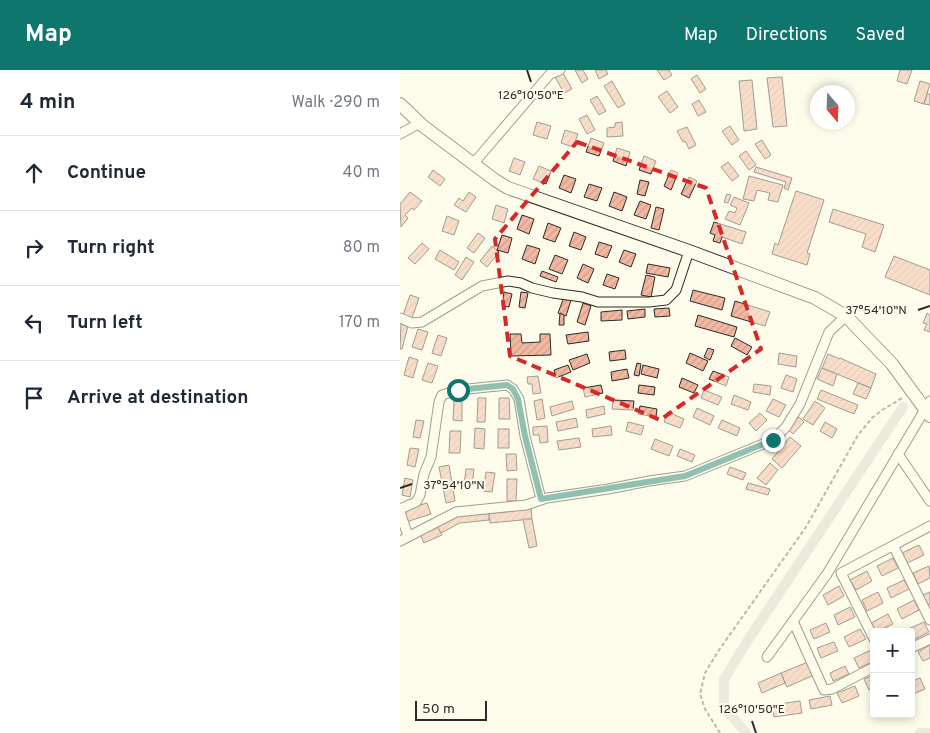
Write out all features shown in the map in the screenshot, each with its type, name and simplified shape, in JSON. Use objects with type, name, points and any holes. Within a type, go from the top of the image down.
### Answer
[{"type":"main road","points":[[400,104],[420,123],[508,188],[689,251],[815,298],[846,316],[892,364],[910,390],[929,409]]},
{"type":"street","points":[[473,164],[550,74],[560,70]]},
{"type":"street","points":[[400,134],[420,123]]},
{"type":"street","points":[[400,318],[412,322],[422,322],[482,286],[508,281],[598,302],[666,300],[676,290],[689,251]]},
{"type":"street","points":[[541,499],[518,399],[513,389],[507,385],[485,386],[442,394],[438,402],[431,457],[424,474],[420,495],[416,502],[400,510],[404,539],[456,512],[526,505],[541,499],[685,476],[773,440],[786,427],[800,404],[828,332],[846,316]]},
{"type":"street","points":[[767,657],[826,574],[898,454],[929,409]]},
{"type":"street","points":[[898,454],[930,500]]},
{"type":"street","points":[[870,631],[841,573],[930,526]]},
{"type":"street","points":[[894,546],[930,620]]},
{"type":"street","points":[[793,621],[824,690],[832,689],[870,669]]},
{"type":"street","points":[[915,646],[930,638]]},
{"type":"path","points":[[720,733],[705,709],[700,694],[706,673],[719,650],[806,527],[858,435],[877,414],[903,398],[910,390]]},
{"type":"highlighted area","points":[[577,142],[706,188],[761,349],[660,420],[510,356],[495,239]]},
{"type":"building","points":[[575,70],[583,70],[588,79],[582,83]]},
{"type":"building","points":[[595,70],[606,70],[608,74],[599,79]]},
{"type":"building","points":[[657,70],[669,70],[672,75],[664,80]]},
{"type":"building","points":[[900,70],[912,70],[907,84],[897,81]]},
{"type":"building","points":[[563,73],[572,89],[564,93],[555,77]]},
{"type":"building","points":[[697,75],[706,89],[700,93],[691,79]]},
{"type":"building","points":[[782,77],[787,126],[773,127],[767,78]]},
{"type":"building","points":[[752,80],[757,129],[744,131],[739,81]]},
{"type":"building","points":[[612,81],[625,104],[618,108],[604,86]]},
{"type":"building","points":[[920,81],[930,84],[924,104],[914,101]]},
{"type":"building","points":[[667,91],[678,107],[670,113],[658,97]]},
{"type":"building","points":[[927,94],[930,94],[930,105],[924,104]]},
{"type":"building","points":[[597,96],[606,111],[599,115],[590,100]]},
{"type":"building","points":[[699,100],[706,112],[698,116],[692,104]]},
{"type":"building","points":[[587,115],[595,130],[587,134],[579,119]]},
{"type":"building","points":[[537,122],[551,126],[547,139],[533,135]]},
{"type":"building","points":[[622,122],[623,136],[607,137],[607,128],[615,127],[615,123]]},
{"type":"building","points":[[730,126],[739,140],[732,145],[722,131]]},
{"type":"building","points":[[687,127],[696,145],[689,149],[677,131]]},
{"type":"building","points":[[565,130],[578,134],[573,147],[561,143]]},
{"type":"building","points":[[591,138],[604,143],[599,156],[586,152]]},
{"type":"building","points":[[762,140],[771,155],[765,159],[755,144]]},
{"type":"building","points":[[617,148],[630,152],[626,166],[613,161]]},
{"type":"building","points":[[746,151],[756,165],[749,170],[739,156]]},
{"type":"building","points":[[644,156],[656,161],[651,174],[639,170]]},
{"type":"building","points":[[514,158],[525,162],[520,175],[509,171]]},
{"type":"building","points":[[728,162],[739,176],[732,181],[721,167]]},
{"type":"building","points":[[539,166],[551,171],[546,184],[533,179]]},
{"type":"building","points":[[756,167],[792,178],[788,190],[784,188],[786,182],[754,172]]},
{"type":"building","points":[[433,170],[445,179],[440,186],[428,177]]},
{"type":"building","points":[[671,170],[678,173],[671,190],[664,186]]},
{"type":"building","points":[[564,175],[576,179],[571,193],[559,188]]},
{"type":"building","points":[[749,176],[783,185],[778,202],[768,200],[770,193],[757,190],[754,201],[743,199]]},
{"type":"building","points":[[689,177],[697,181],[689,198],[681,194]]},
{"type":"building","points":[[640,180],[649,182],[645,196],[637,194]]},
{"type":"building","points":[[589,184],[602,188],[597,201],[584,197]]},
{"type":"building","points":[[796,191],[824,200],[807,253],[810,254],[807,265],[772,254],[775,243],[778,245]]},
{"type":"building","points":[[410,192],[422,201],[414,210],[412,208],[405,215],[408,218],[401,227],[400,204]]},
{"type":"building","points":[[469,192],[476,197],[466,212],[454,205],[459,198],[463,201]]},
{"type":"building","points":[[614,192],[627,197],[622,211],[609,206]]},
{"type":"building","points":[[727,194],[731,195],[728,203],[724,202]]},
{"type":"building","points":[[734,197],[749,203],[740,225],[725,219],[729,211],[735,213],[737,208],[730,205]]},
{"type":"building","points":[[640,201],[651,205],[646,219],[634,215]]},
{"type":"building","points":[[496,205],[508,209],[504,223],[492,219]]},
{"type":"building","points":[[656,207],[664,209],[659,230],[651,228]]},
{"type":"building","points":[[833,209],[884,225],[875,252],[862,247],[866,234],[829,222]]},
{"type":"building","points":[[522,215],[534,219],[529,234],[517,229]]},
{"type":"building","points":[[447,216],[459,221],[454,235],[442,231]]},
{"type":"building","points":[[714,222],[746,232],[742,244],[722,237],[720,243],[713,241],[715,235],[710,233]]},
{"type":"building","points":[[548,223],[561,228],[555,242],[543,238]]},
{"type":"building","points":[[574,232],[586,237],[581,250],[569,246]]},
{"type":"building","points":[[478,233],[485,238],[474,253],[467,248]]},
{"type":"building","points":[[502,235],[512,238],[508,253],[497,250]]},
{"type":"building","points":[[599,242],[612,246],[607,258],[595,254]]},
{"type":"building","points":[[422,243],[429,249],[415,264],[408,258]]},
{"type":"building","points":[[527,245],[540,249],[535,264],[522,259]]},
{"type":"building","points":[[492,246],[499,252],[487,267],[480,261]]},
{"type":"building","points":[[440,250],[459,262],[454,270],[435,259]]},
{"type":"building","points":[[624,250],[636,254],[631,267],[619,262]]},
{"type":"building","points":[[555,255],[568,260],[562,274],[549,269]]},
{"type":"building","points":[[894,256],[930,270],[930,295],[885,277]]},
{"type":"building","points":[[466,257],[474,262],[462,280],[455,275]]},
{"type":"building","points":[[583,264],[594,269],[588,283],[577,278]]},
{"type":"building","points":[[648,264],[670,268],[668,277],[646,273]]},
{"type":"building","points":[[542,271],[558,277],[556,282],[540,276]]},
{"type":"building","points":[[607,274],[619,278],[615,289],[603,285]]},
{"type":"building","points":[[646,275],[655,277],[651,297],[641,295]]},
{"type":"building","points":[[693,290],[725,298],[722,310],[690,301]]},
{"type":"building","points":[[504,292],[512,294],[509,307],[502,306]]},
{"type":"building","points":[[521,292],[528,293],[525,308],[519,307]]},
{"type":"building","points":[[410,295],[419,298],[412,318],[403,315]]},
{"type":"building","points":[[564,297],[571,300],[566,316],[558,313]]},
{"type":"building","points":[[735,301],[770,312],[765,326],[731,316]]},
{"type":"building","points":[[583,303],[591,306],[585,325],[577,322]]},
{"type":"building","points":[[669,308],[670,316],[655,317],[654,309]]},
{"type":"building","points":[[645,309],[645,317],[628,319],[627,311]]},
{"type":"building","points":[[622,310],[622,320],[601,321],[601,312]]},
{"type":"building","points":[[560,313],[564,315],[564,325],[559,325]]},
{"type":"building","points":[[927,313],[930,315],[930,332],[924,330],[927,324],[923,323]]},
{"type":"building","points":[[698,315],[737,327],[734,337],[695,326]]},
{"type":"building","points":[[401,324],[408,326],[402,349],[400,349]]},
{"type":"building","points":[[418,329],[428,332],[422,350],[412,347]]},
{"type":"building","points":[[588,332],[589,341],[568,344],[566,335]]},
{"type":"building","points":[[510,334],[521,334],[522,343],[540,342],[540,334],[550,334],[551,355],[511,356]]},
{"type":"building","points":[[438,335],[447,338],[441,356],[432,353]]},
{"type":"building","points":[[735,338],[752,347],[747,355],[731,346]]},
{"type":"building","points":[[708,348],[714,350],[710,360],[704,357]]},
{"type":"building","points":[[625,350],[626,359],[610,361],[609,352]]},
{"type":"building","points":[[690,353],[708,361],[703,371],[686,363]]},
{"type":"building","points":[[779,353],[797,356],[796,367],[778,364]]},
{"type":"building","points":[[587,354],[590,363],[573,370],[569,360]]},
{"type":"building","points":[[828,354],[876,374],[871,388],[822,368]]},
{"type":"building","points":[[409,357],[418,360],[413,378],[404,375]]},
{"type":"building","points":[[428,363],[438,366],[432,383],[422,380]]},
{"type":"building","points":[[637,363],[641,364],[639,376],[634,375]]},
{"type":"building","points":[[568,365],[571,372],[556,378],[554,370]]},
{"type":"building","points":[[643,365],[659,369],[657,378],[641,374]]},
{"type":"building","points":[[822,368],[837,374],[833,386],[817,379]]},
{"type":"building","points":[[627,369],[629,378],[612,381],[611,372]]},
{"type":"building","points":[[713,371],[729,377],[726,386],[709,379]]},
{"type":"building","points":[[786,375],[797,379],[793,392],[781,388]]},
{"type":"building","points":[[538,376],[541,393],[533,394],[532,384],[528,384],[527,377]]},
{"type":"building","points":[[682,378],[698,385],[694,393],[679,387]]},
{"type":"building","points":[[858,383],[871,388],[866,399],[853,394]]},
{"type":"building","points":[[754,384],[771,386],[770,395],[753,392]]},
{"type":"building","points":[[601,385],[603,393],[585,397],[583,388]]},
{"type":"building","points":[[639,385],[655,387],[654,395],[638,393]]},
{"type":"building","points":[[704,390],[722,397],[718,405],[701,398]]},
{"type":"building","points":[[821,390],[858,405],[854,414],[817,399]]},
{"type":"building","points":[[734,395],[751,402],[748,410],[731,404]]},
{"type":"building","points":[[478,398],[486,398],[485,422],[477,422]]},
{"type":"building","points":[[499,398],[509,398],[510,419],[499,419]]},
{"type":"building","points":[[542,399],[545,418],[537,420],[534,401]]},
{"type":"building","points":[[773,399],[786,405],[779,417],[766,411]]},
{"type":"building","points":[[613,400],[634,401],[633,410],[612,409]]},
{"type":"building","points":[[454,401],[462,402],[462,421],[453,420]]},
{"type":"building","points":[[572,401],[574,409],[552,416],[550,407]]},
{"type":"building","points":[[815,401],[825,408],[813,425],[803,419]]},
{"type":"building","points":[[604,406],[605,414],[587,418],[586,410]]},
{"type":"building","points":[[640,406],[657,409],[656,417],[638,414]]},
{"type":"building","points":[[697,408],[714,416],[710,425],[693,417]]},
{"type":"building","points":[[668,412],[684,419],[680,428],[664,422]]},
{"type":"building","points":[[760,413],[767,420],[756,431],[749,423]]},
{"type":"building","points":[[799,417],[804,422],[793,434],[788,429]]},
{"type":"building","points":[[576,418],[578,427],[558,431],[556,422]]},
{"type":"building","points":[[416,420],[424,421],[420,438],[413,437]]},
{"type":"building","points":[[722,420],[740,428],[737,436],[718,428]]},
{"type":"building","points":[[628,422],[644,426],[641,435],[626,431]]},
{"type":"building","points":[[825,422],[837,429],[832,438],[820,431]]},
{"type":"building","points":[[547,426],[548,442],[540,443],[539,435],[533,435],[533,427]]},
{"type":"building","points":[[611,426],[612,435],[593,437],[592,429]]},
{"type":"building","points":[[475,428],[485,429],[484,449],[474,448]]},
{"type":"building","points":[[498,429],[509,429],[509,448],[498,448]]},
{"type":"building","points":[[450,431],[461,431],[460,453],[449,453]]},
{"type":"building","points":[[790,437],[801,446],[782,468],[772,459]]},
{"type":"building","points":[[579,438],[581,447],[559,450],[557,441]]},
{"type":"building","points":[[655,439],[673,446],[669,456],[651,449]]},
{"type":"building","points":[[410,448],[419,449],[415,467],[407,465]]},
{"type":"building","points":[[680,449],[695,455],[692,462],[677,456]]},
{"type":"building","points":[[506,454],[516,454],[517,470],[507,471]]},
{"type":"building","points":[[770,463],[778,470],[766,485],[757,478]]},
{"type":"building","points":[[449,465],[455,501],[446,503],[439,467]]},
{"type":"building","points":[[730,467],[746,473],[743,480],[727,474]]},
{"type":"building","points":[[466,469],[474,469],[472,486],[464,485]]},
{"type":"building","points":[[486,472],[495,473],[492,492],[483,491]]},
{"type":"building","points":[[405,478],[413,480],[410,497],[402,495]]},
{"type":"building","points":[[507,479],[517,479],[516,501],[507,501]]},
{"type":"building","points":[[748,483],[770,489],[768,495],[746,489]]},
{"type":"building","points":[[427,503],[431,514],[406,522],[402,510]]},
{"type":"building","points":[[531,508],[532,519],[490,523],[489,513]]},
{"type":"building","points":[[489,513],[489,520],[460,523],[441,533],[437,526],[456,516]]},
{"type":"building","points":[[523,519],[532,519],[537,546],[529,548]]},
{"type":"building","points":[[437,526],[442,535],[424,543],[420,534]]},
{"type":"building","points":[[919,545],[924,555],[907,563],[902,553]]},
{"type":"building","points":[[893,558],[898,568],[882,576],[877,566]]},
{"type":"building","points":[[929,566],[930,578],[918,584],[913,573]]},
{"type":"building","points":[[867,571],[872,581],[856,590],[850,580]]},
{"type":"building","points":[[904,580],[909,589],[891,598],[887,588]]},
{"type":"building","points":[[839,586],[844,596],[828,605],[823,595]]},
{"type":"building","points":[[878,592],[883,603],[867,611],[862,600]]},
{"type":"building","points":[[930,592],[930,604],[927,605],[923,595]]},
{"type":"building","points":[[914,600],[919,610],[902,619],[897,609]]},
{"type":"building","points":[[850,607],[855,617],[838,625],[834,615]]},
{"type":"building","points":[[888,614],[893,624],[884,628],[874,628],[871,623]]},
{"type":"building","points":[[924,622],[929,632],[915,639],[915,628],[910,628]]},
{"type":"building","points":[[826,623],[830,632],[814,639],[810,630]]},
{"type":"building","points":[[860,629],[866,639],[849,647],[844,637]]},
{"type":"building","points":[[834,642],[838,651],[821,658],[817,648]]},
{"type":"building","points":[[930,645],[930,658],[923,661],[918,652]]},
{"type":"building","points":[[870,650],[870,663],[859,668],[854,658]]},
{"type":"building","points":[[808,662],[814,675],[787,687],[781,673]]},
{"type":"building","points":[[845,666],[849,674],[833,681],[830,673]]},
{"type":"building","points":[[781,673],[785,683],[762,693],[758,683]]},
{"type":"building","points":[[870,677],[870,690],[869,690],[864,679]]},
{"type":"building","points":[[920,678],[925,689],[915,693],[915,680]]},
{"type":"building","points":[[855,686],[859,696],[842,703],[837,693]]},
{"type":"building","points":[[830,696],[832,705],[811,709],[809,700]]},
{"type":"building","points":[[800,701],[802,713],[774,717],[772,705]]},
{"type":"waterway","points":[[746,733],[724,707],[724,679],[903,407]]},
{"type":"waterway","points":[[920,733],[930,733]]},
{"type":"route","points":[[458,390],[507,385],[513,389],[522,411],[525,436],[541,499],[685,476],[773,440]]}]
